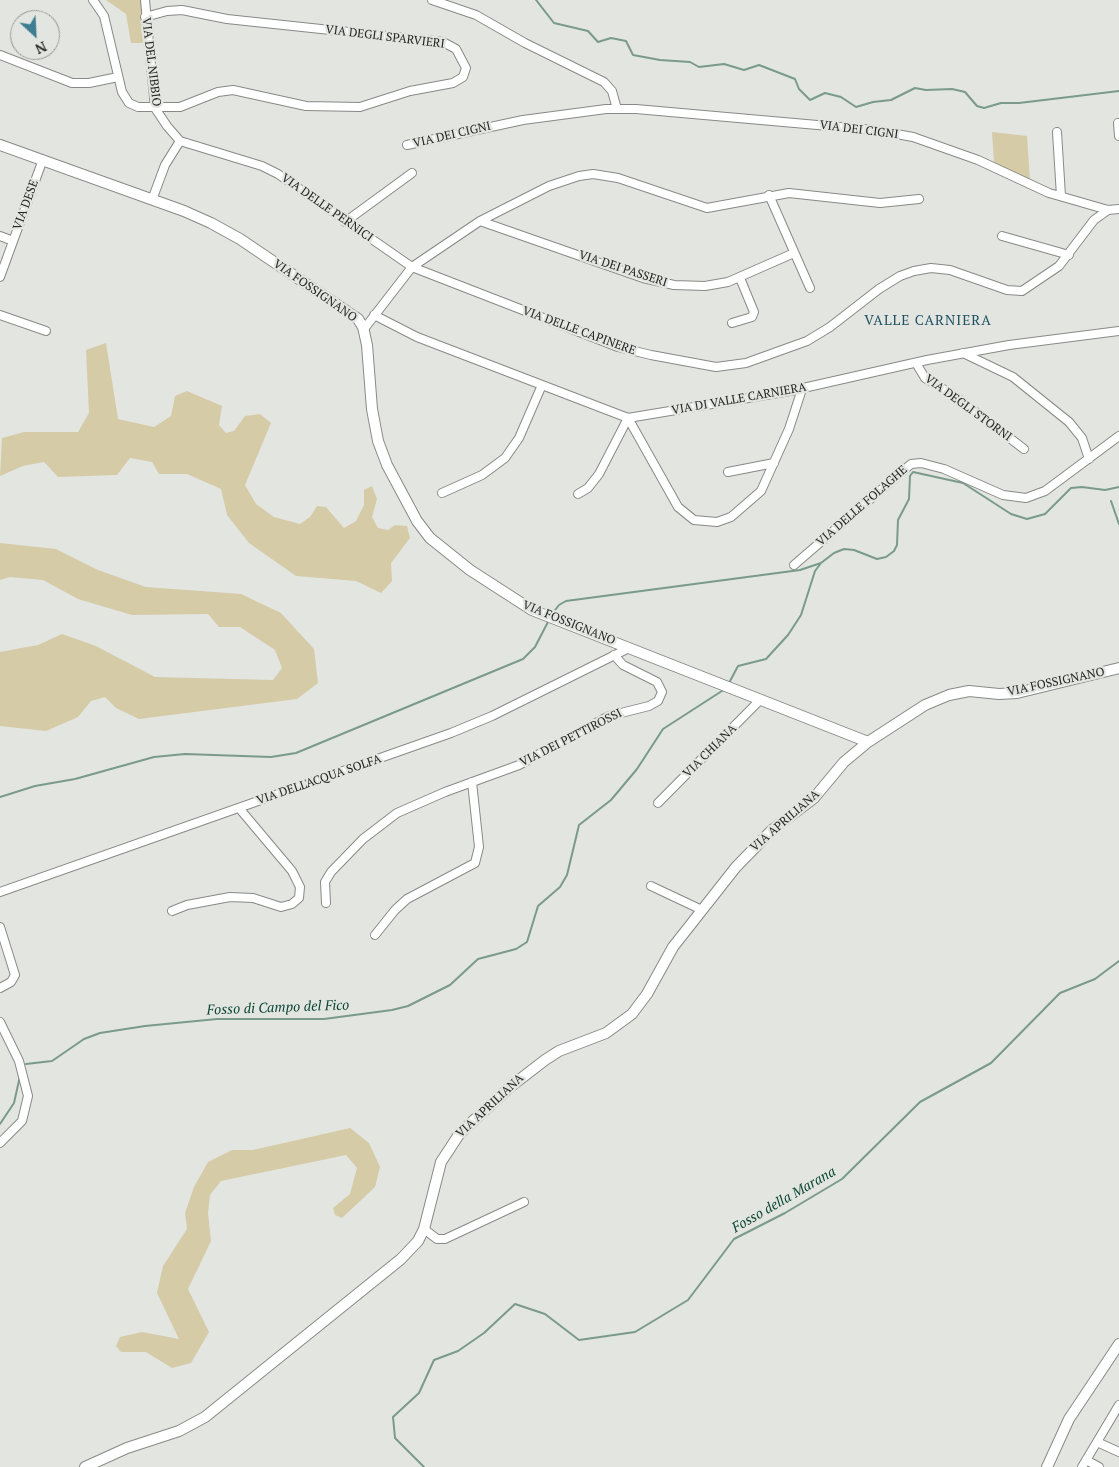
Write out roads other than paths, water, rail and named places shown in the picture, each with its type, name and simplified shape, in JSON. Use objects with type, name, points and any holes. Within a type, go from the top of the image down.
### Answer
[{"type":"street","points":[[93,0],[104,16],[122,92],[129,103],[138,107],[155,108]]},
{"type":"street","name":"VIA DEL NIBBIO","points":[[145,0],[145,17],[155,108],[166,126],[180,141]]},
{"type":"street","points":[[432,0],[476,15],[531,46],[604,82],[612,91],[617,109]]},
{"type":"street","name":"VIA DEGLI SPARVIERI","points":[[145,17],[168,11],[182,10],[227,20],[443,42],[456,49],[466,68],[463,77],[453,83],[410,91],[360,107],[306,106],[233,90],[218,92],[182,106],[155,108]]},
{"type":"street","points":[[0,55],[22,66],[72,83],[92,83],[118,77]]},
{"type":"street","name":"VIA DEI CIGNI","points":[[407,145],[523,120],[617,109],[894,133],[978,160],[1038,188],[1061,196],[1108,210],[1119,209]]},
{"type":"street","points":[[1118,123],[1119,136]]},
{"type":"street","points":[[1057,132],[1061,196]]},
{"type":"street","points":[[152,200],[165,165],[180,141]]},
{"type":"street","name":"VIA DELLE PERNICI","points":[[180,141],[270,169],[296,185],[345,222],[412,267]]},
{"type":"street","name":"VIA FOSSIGNANO","points":[[0,145],[42,162],[201,218],[234,236],[355,317],[364,329],[372,408],[378,441],[387,465],[417,522],[430,538],[480,577],[516,601],[544,615],[868,742],[913,711],[945,696],[969,691],[1002,694],[1016,693],[1119,668]]},
{"type":"street","name":"VIA DESE","points":[[0,277],[42,162]]},
{"type":"street","points":[[345,222],[412,173]]},
{"type":"street","points":[[364,329],[412,267],[480,221],[549,186],[576,176],[590,174],[623,179],[705,208],[721,207],[769,195],[793,193],[888,203],[919,199]]},
{"type":"street","points":[[769,195],[810,288]]},
{"type":"street","name":"VIA DELLE CAPINERE","points":[[412,267],[622,348],[699,365],[724,367],[749,363],[811,339],[879,289],[910,272],[928,268],[950,270],[1004,290],[1020,292],[1051,273],[1094,220],[1108,210]]},
{"type":"street","name":"VIA DEI PASSERI","points":[[480,221],[660,283],[701,286],[740,278],[794,253]]},
{"type":"street","points":[[0,236],[13,241]]},
{"type":"street","points":[[1002,236],[1068,254]]},
{"type":"street","points":[[732,323],[750,317],[754,312],[740,278]]},
{"type":"street","points":[[0,315],[46,332]]},
{"type":"street","points":[[374,315],[417,337],[628,418],[674,502],[682,512],[698,521],[718,522],[734,515],[758,494],[792,421],[802,389]]},
{"type":"street","name":"VIA DI VALLE CARNIERA","points":[[628,418],[802,389],[963,353],[1028,342],[1119,331]]},
{"type":"street","points":[[963,353],[1013,377],[1070,422],[1081,435],[1089,459]]},
{"type":"street","name":"VIA DEGLI STORNI","points":[[916,363],[926,378],[963,402],[1024,450]]},
{"type":"street","points":[[442,493],[488,471],[509,453],[519,438],[542,385]]},
{"type":"street","points":[[578,494],[586,489],[597,477],[628,418]]},
{"type":"street","name":"VIA DELLE FOLAGHE","points":[[794,565],[911,464],[921,463],[944,468],[999,493],[1023,499],[1045,491],[1119,436]]},
{"type":"street","points":[[728,472],[774,463]]},
{"type":"street","name":"VIA DELL'ACQUA SOLFA","points":[[0,892],[467,727],[629,648]]},
{"type":"street","name":"VIA DEI PETTIROSSI","points":[[326,903],[325,886],[329,875],[369,833],[408,807],[526,762],[609,716],[652,705],[658,701],[662,692],[657,682],[621,663],[614,655]]},
{"type":"street","name":"VIA CHIANA","points":[[658,803],[761,699]]},
{"type":"street","name":"VIA APRILIANA","points":[[85,1467],[121,1450],[179,1431],[208,1415],[398,1262],[415,1245],[424,1229],[439,1166],[455,1138],[510,1086],[545,1060],[562,1050],[606,1033],[629,1017],[647,994],[673,947],[756,846],[776,827],[814,798],[844,762],[868,742]]},
{"type":"street","points":[[375,935],[407,898],[475,863],[479,847],[472,782]]},
{"type":"street","points":[[172,911],[187,905],[227,897],[248,897],[281,907],[292,904],[299,898],[300,886],[292,871],[239,808]]},
{"type":"street","points":[[651,886],[702,910]]},
{"type":"street","points":[[0,927],[15,975],[11,982],[0,988]]},
{"type":"street","points":[[0,1022],[18,1058],[28,1096],[22,1122],[0,1143]]},
{"type":"street","points":[[424,1229],[435,1238],[445,1239],[524,1202]]},
{"type":"street","points":[[1047,1467],[1066,1423],[1119,1344]]},
{"type":"street","points":[[1099,1467],[1084,1464],[1119,1405]]},
{"type":"street","points":[[1097,1442],[1119,1452]]},
{"type":"waterway","points":[[536,0],[554,23],[588,31],[598,42],[611,38],[626,41],[633,55],[660,60],[690,62],[699,67],[724,64],[744,70],[759,65],[795,79],[799,89],[810,100],[825,93],[841,97],[856,107],[873,102],[891,100],[915,88],[926,90],[952,89],[965,92],[977,106],[984,108],[1001,103],[1019,103],[1119,91]]},
{"type":"waterway","name":"Fosso di Campo del Fico","points":[[729,683],[738,666],[766,659],[788,635],[801,615],[815,571],[821,563],[834,553],[844,549],[854,550],[877,559],[886,557],[894,551],[897,545],[898,520],[909,499],[910,476],[913,472],[963,483],[1011,514],[1027,519],[1045,514],[1071,488],[1082,487],[1105,490],[1119,487]]},
{"type":"waterway","points":[[1111,501],[1119,524]]},
{"type":"waterway","points":[[552,614],[559,605],[566,601],[800,570],[821,563]]},
{"type":"waterway","points":[[0,797],[35,786],[75,779],[154,757],[185,754],[271,757],[296,753],[523,659],[535,647],[549,620]]},
{"type":"waterway","name":"Fosso di Campo del Fico","points":[[26,1064],[52,1061],[84,1039],[100,1033],[145,1026],[217,1019],[324,1019],[392,1010],[408,1006],[450,985],[478,959],[516,949],[527,942],[538,906],[560,887],[567,875],[579,825],[611,800],[637,769],[663,729],[725,689]]},
{"type":"waterway","name":"Fosso della Marana","points":[[424,1467],[395,1438],[393,1417],[419,1393],[434,1360],[458,1351],[484,1333],[515,1304],[545,1314],[579,1340],[635,1332],[688,1300],[734,1239],[785,1213],[842,1179],[920,1102],[991,1063],[1060,993],[1095,979],[1119,961]]},
{"type":"waterway","name":"Fosso di Campo del Fico","points":[[0,1124],[14,1103],[20,1076]]},
{"type":"district","name":"VALLE CARNIERA","points":[[928,321]]}]
